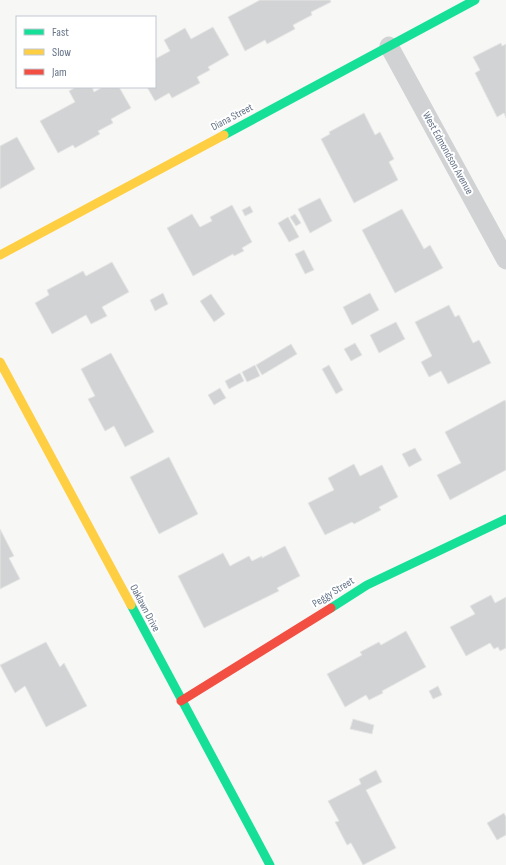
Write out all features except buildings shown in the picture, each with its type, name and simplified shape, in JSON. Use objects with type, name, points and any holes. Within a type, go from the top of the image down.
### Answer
[{"type":"street","name":"Diana Street","points":[[0,256],[475,0]]},
{"type":"street","name":"West Edmondson Avenue","points":[[389,46],[506,260]]},
{"type":"street","name":"Oaklawn Drive","points":[[0,362],[270,865]]},
{"type":"street","name":"Peggy Street","points":[[182,701],[367,585],[506,519]]},
{"type":"traffic: fast","points":[[224,135],[475,0]]},
{"type":"traffic: fast","points":[[331,608],[367,585],[506,519]]},
{"type":"traffic: fast","points":[[131,605],[270,865]]},
{"type":"traffic: slow","points":[[0,255],[224,135]]},
{"type":"traffic: slow","points":[[0,362],[131,605]]},
{"type":"traffic: jam","points":[[181,701],[331,608]]}]
